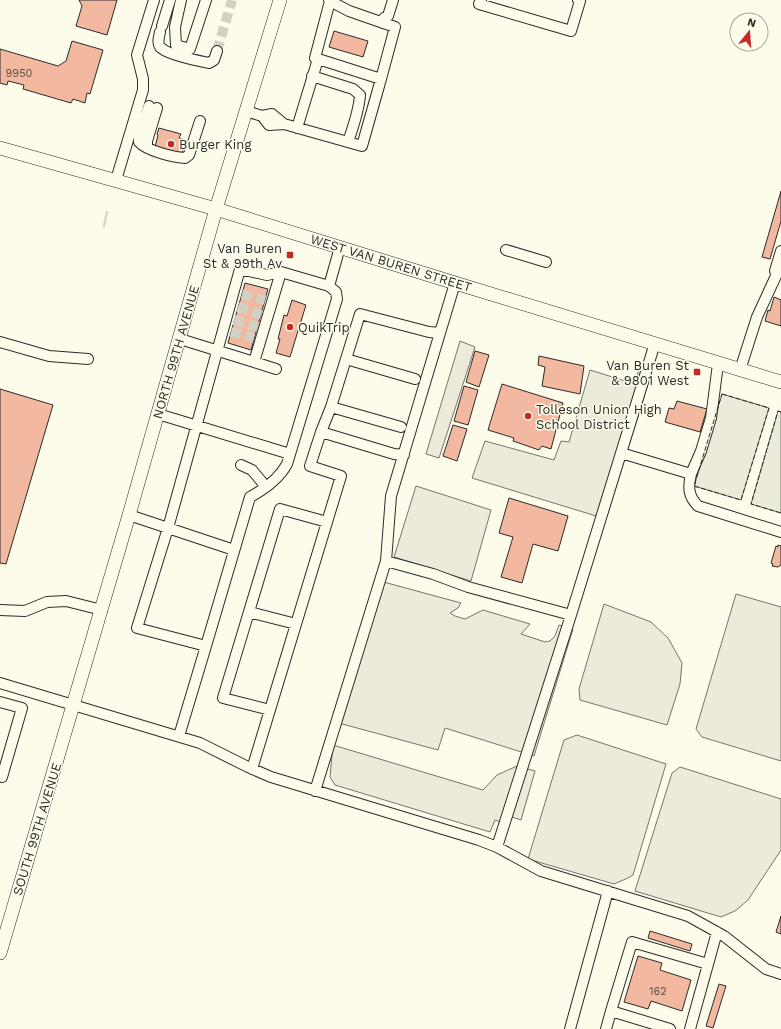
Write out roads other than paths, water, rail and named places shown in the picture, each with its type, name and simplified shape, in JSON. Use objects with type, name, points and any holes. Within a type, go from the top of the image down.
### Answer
[{"type":"main road","name":"NORTH 99TH AVENUE","points":[[74,705],[180,339],[216,208],[280,0]]},
{"type":"main road","name":"WEST VAN BUREN STREET","points":[[1,152],[116,180],[216,208],[455,283],[655,343],[718,364],[781,382]]},
{"type":"main road","name":"SOUTH 99TH AVENUE","points":[[0,953],[74,705]]},
{"type":"street","points":[[116,180],[143,90],[143,79],[137,55],[154,0]]},
{"type":"street","points":[[170,0],[158,42],[161,48],[176,55],[189,53]]},
{"type":"street","points":[[182,0],[175,27],[176,45],[209,63],[214,60],[217,51]]},
{"type":"street","points":[[189,53],[206,0]]},
{"type":"street","points":[[246,111],[262,116],[269,125],[284,124],[362,146],[381,79],[395,27],[384,20],[349,11],[330,0],[315,58],[381,79]]},
{"type":"street","points":[[384,20],[382,16],[387,0]]},
{"type":"street","points":[[384,20],[388,16],[393,0]]},
{"type":"street","points":[[481,0],[479,4],[571,31],[580,1],[578,0]]},
{"type":"street","points":[[297,128],[318,59]]},
{"type":"street","points":[[312,76],[353,89],[360,95],[355,121],[348,142]]},
{"type":"street","points":[[153,107],[140,136],[139,142],[147,147],[178,158],[185,158],[189,155],[200,121]]},
{"type":"street","points":[[330,286],[340,247]]},
{"type":"street","points":[[506,250],[546,262]]},
{"type":"street","points":[[773,281],[781,250]]},
{"type":"street","points":[[740,370],[757,317],[781,265]]},
{"type":"street","points":[[179,736],[206,646],[250,497],[281,475],[287,464],[337,299],[336,292],[330,286],[281,272],[267,275],[240,269],[238,293],[227,331],[216,351],[168,528],[138,628],[206,646]]},
{"type":"street","points":[[254,362],[257,339],[268,302],[281,272]]},
{"type":"street","points":[[315,791],[386,561],[391,496],[455,283]]},
{"type":"street","points":[[252,769],[341,476],[310,466],[331,407],[360,314],[429,332],[440,333]]},
{"type":"street","points":[[180,339],[276,369]]},
{"type":"street","points":[[0,342],[49,356],[88,359]]},
{"type":"street","points":[[497,847],[571,615],[655,343]]},
{"type":"street","points":[[346,359],[415,379]]},
{"type":"street","points":[[718,364],[711,418],[701,451],[691,474],[688,486],[689,493],[692,500],[698,506],[781,532]]},
{"type":"street","points":[[331,407],[401,427]]},
{"type":"street","points":[[158,414],[290,454]]},
{"type":"street","points":[[321,432],[394,454],[404,455]]},
{"type":"street","points":[[621,453],[691,474]]},
{"type":"street","points":[[241,465],[252,470],[266,487]]},
{"type":"street","points":[[270,710],[223,698],[280,509],[327,522]]},
{"type":"street","points":[[129,515],[234,550]]},
{"type":"street","points":[[386,561],[433,574],[468,588],[571,615]]},
{"type":"street","points":[[0,610],[25,611],[47,602],[66,601],[102,610]]},
{"type":"street","points":[[249,612],[296,624]]},
{"type":"street","points":[[0,682],[200,743],[271,778],[479,840],[497,847],[541,871],[688,916],[717,932],[766,969],[781,974]]},
{"type":"street","points":[[0,702],[22,708],[2,777],[0,776]]},
{"type":"street","points":[[570,1029],[608,891]]},
{"type":"street","points":[[690,1029],[717,932]]},
{"type":"street","points":[[606,1029],[632,942],[708,964]]},
{"type":"street","points":[[611,1011],[670,1029]]},
{"type":"waterway","points":[[104,226],[107,212]]},
{"type":"tunnel","points":[[217,51],[232,0]]},
{"type":"tunnel","points":[[242,294],[265,300]]},
{"type":"tunnel","points":[[238,307],[261,315]]},
{"type":"tunnel","points":[[234,320],[258,327]]},
{"type":"tunnel","points":[[231,332],[254,338]]},
{"type":"place","name":"Burger King","points":[[171,144]]},
{"type":"place","name":"Van Buren St & 99th Av","points":[[290,255]]},
{"type":"place","name":"QuikTrip","points":[[290,327]]},
{"type":"place","name":"Van Buren St & 9801 West","points":[[697,372]]},
{"type":"place","name":"Tolleson Union High School District","points":[[528,416]]}]
